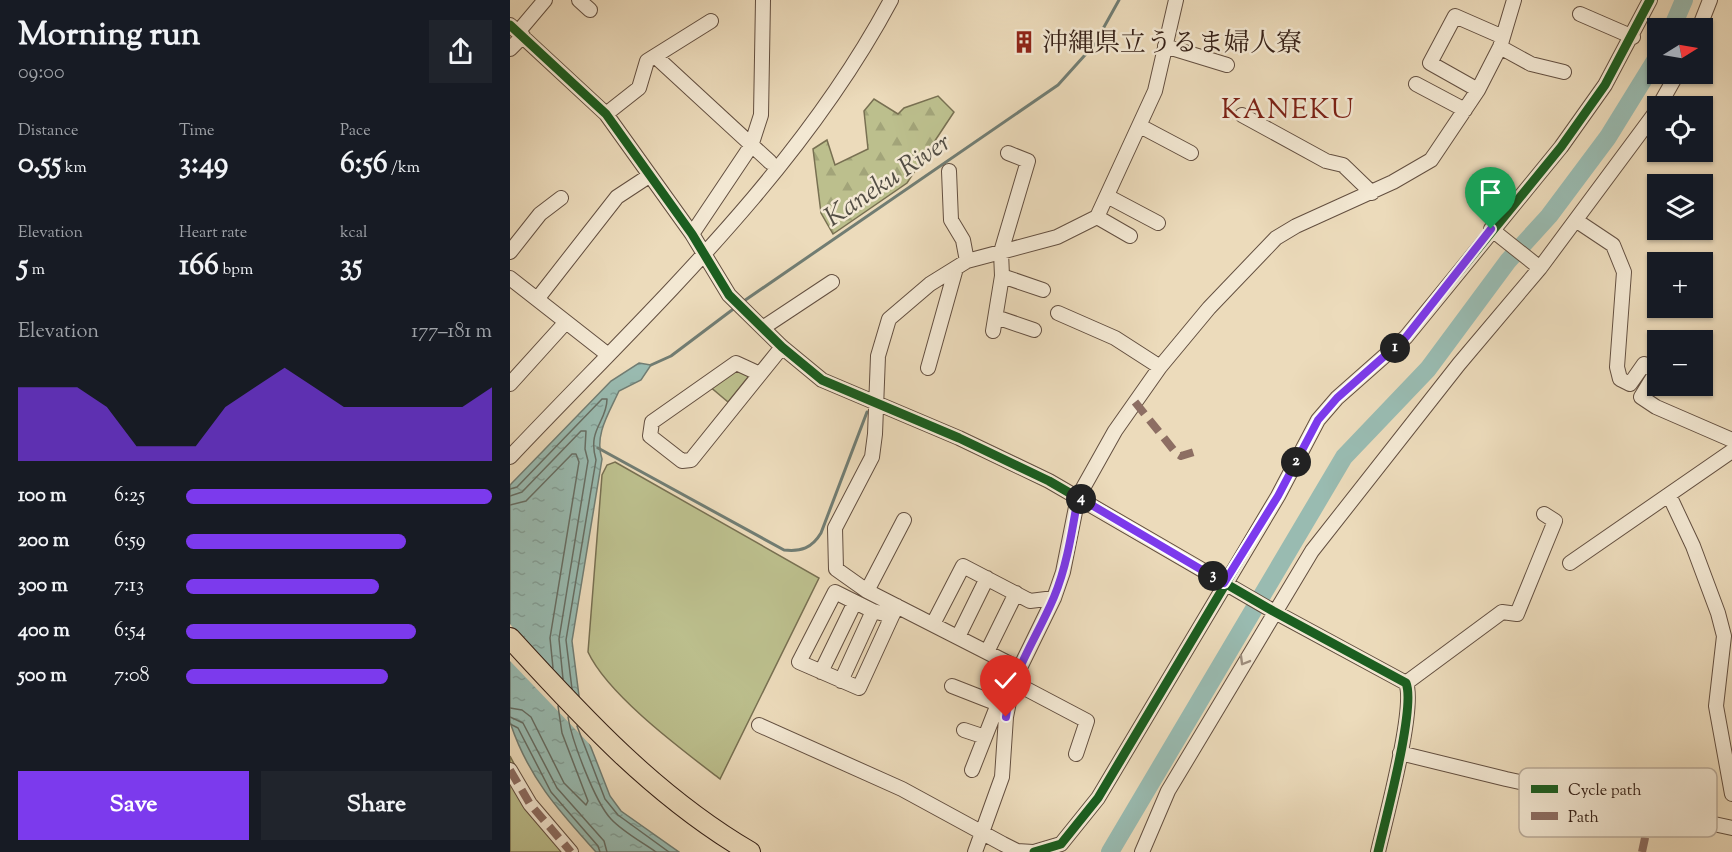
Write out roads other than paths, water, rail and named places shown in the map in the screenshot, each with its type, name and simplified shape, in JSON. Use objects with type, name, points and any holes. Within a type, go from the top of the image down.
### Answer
[{"type":"highway","points":[[510,638],[612,746],[680,805],[750,852]]},
{"type":"street","points":[[510,49],[517,31],[545,0]]},
{"type":"street","points":[[579,0],[590,10]]},
{"type":"street","points":[[692,234],[752,146],[761,115],[763,0]]},
{"type":"street","points":[[510,457],[703,253],[811,128],[847,75],[891,0]]},
{"type":"street","points":[[1018,668],[933,624],[895,611],[836,569],[835,528],[872,456],[878,356],[889,319],[907,301],[961,264],[1057,237],[1097,217],[1155,92],[1176,0]]},
{"type":"street","points":[[972,770],[985,737],[1054,598],[1063,572],[1078,497],[1115,431],[1160,368],[1209,308],[1276,238],[1296,226],[1372,193],[1431,160],[1478,90],[1502,42],[1514,0]]},
{"type":"street","points":[[759,724],[902,789],[981,834],[1017,851],[1034,852],[1061,844],[1098,798],[1230,586],[1318,420],[1344,392],[1406,337],[1494,231],[1581,120],[1633,37],[1650,0]]},
{"type":"street","points":[[1703,18],[1710,0]]},
{"type":"street","points":[[1580,14],[1633,37]]},
{"type":"street","points":[[1478,90],[1430,63],[1455,16],[1502,42],[1531,64],[1564,72]]},
{"type":"street","points":[[606,114],[639,88],[647,61],[695,24],[711,21]]},
{"type":"street","points":[[517,31],[606,114],[692,234],[729,294],[782,347],[822,380],[987,451],[1078,497],[1270,609],[1406,683],[1409,696],[1400,753],[1378,852]]},
{"type":"street","points":[[1165,46],[1227,65]]},
{"type":"street","points":[[655,56],[770,162]]},
{"type":"street","points":[[1416,84],[1465,110]]},
{"type":"street","points":[[1242,115],[1326,161],[1343,165],[1372,193]]},
{"type":"street","points":[[1142,852],[1168,791],[1270,609],[1324,534],[1537,265],[1577,221],[1647,123]]},
{"type":"street","points":[[1140,126],[1191,153]]},
{"type":"street","points":[[993,332],[1002,276],[1001,252],[1028,161],[1008,153]]},
{"type":"street","points":[[928,368],[961,264],[963,240],[951,220],[949,171]]},
{"type":"street","points":[[537,298],[616,197],[649,176]]},
{"type":"street","points":[[1107,195],[1158,223]]},
{"type":"street","points":[[510,252],[540,214],[561,198]]},
{"type":"street","points":[[1097,217],[1130,236]]},
{"type":"street","points":[[1577,221],[1612,245],[1624,272],[1617,367],[1620,379],[1630,384],[1644,364],[1657,370],[1641,397],[1656,407],[1732,440]]},
{"type":"street","points":[[1494,231],[1537,265]]},
{"type":"street","points":[[1002,276],[1042,290]]},
{"type":"street","points":[[510,278],[607,354]]},
{"type":"street","points":[[764,327],[832,282]]},
{"type":"street","points":[[1058,313],[1115,338],[1160,368]]},
{"type":"street","points":[[996,317],[1034,330]]},
{"type":"street","points":[[512,379],[566,322]]},
{"type":"street","points":[[760,374],[736,363],[652,422],[650,436],[682,461],[692,460],[782,347]]},
{"type":"street","points":[[1570,563],[1732,451]]},
{"type":"street","points":[[1669,495],[1696,555],[1718,613],[1724,636],[1716,706],[1732,794]]},
{"type":"street","points":[[1406,683],[1502,612],[1517,614],[1555,521],[1544,514]]},
{"type":"street","points":[[862,588],[904,520]]},
{"type":"street","points":[[933,624],[963,566],[1030,601],[1054,598]]},
{"type":"street","points":[[957,637],[987,578]]},
{"type":"street","points":[[835,592],[873,611],[895,611],[859,688],[799,662],[835,592]]},
{"type":"street","points":[[987,652],[1016,593]]},
{"type":"street","points":[[821,672],[855,602]]},
{"type":"street","points":[[841,681],[873,611]]},
{"type":"street","points":[[1013,682],[1087,721],[1076,754]]},
{"type":"street","points":[[952,686],[1003,702]]},
{"type":"street","points":[[975,852],[993,808],[1002,777],[1003,702]]},
{"type":"street","points":[[964,730],[985,737]]},
{"type":"street","points":[[1400,753],[1519,780]]},
{"type":"street","points":[[510,770],[530,804],[571,852]]},
{"type":"street","points":[[1717,825],[1732,828]]},
{"type":"water","points":[[639,363],[651,365],[641,380],[619,391],[601,433],[602,459],[572,641],[583,727],[610,796],[621,811],[679,852],[596,852],[569,822],[535,776],[517,742],[510,722],[510,485],[611,381]]},
{"type":"waterway","name":"Kaneku River","points":[[741,303],[1058,85],[1094,45],[1119,0]]},
{"type":"waterway","points":[[1676,18],[1684,0]]},
{"type":"waterway","points":[[1110,852],[1344,457],[1428,369],[1508,261],[1549,216],[1608,137],[1647,74]]},
{"type":"waterway","name":"Kaneku River","points":[[651,365],[671,356],[736,307]]},
{"type":"waterway","points":[[598,448],[784,550],[796,550],[810,545],[821,533],[867,412]]},
{"type":"place","name":"沖縄県立うるま婦人寮","points":[[1024,42]]},
{"type":"district","name":"KANEKU","points":[[1288,108]]}]
